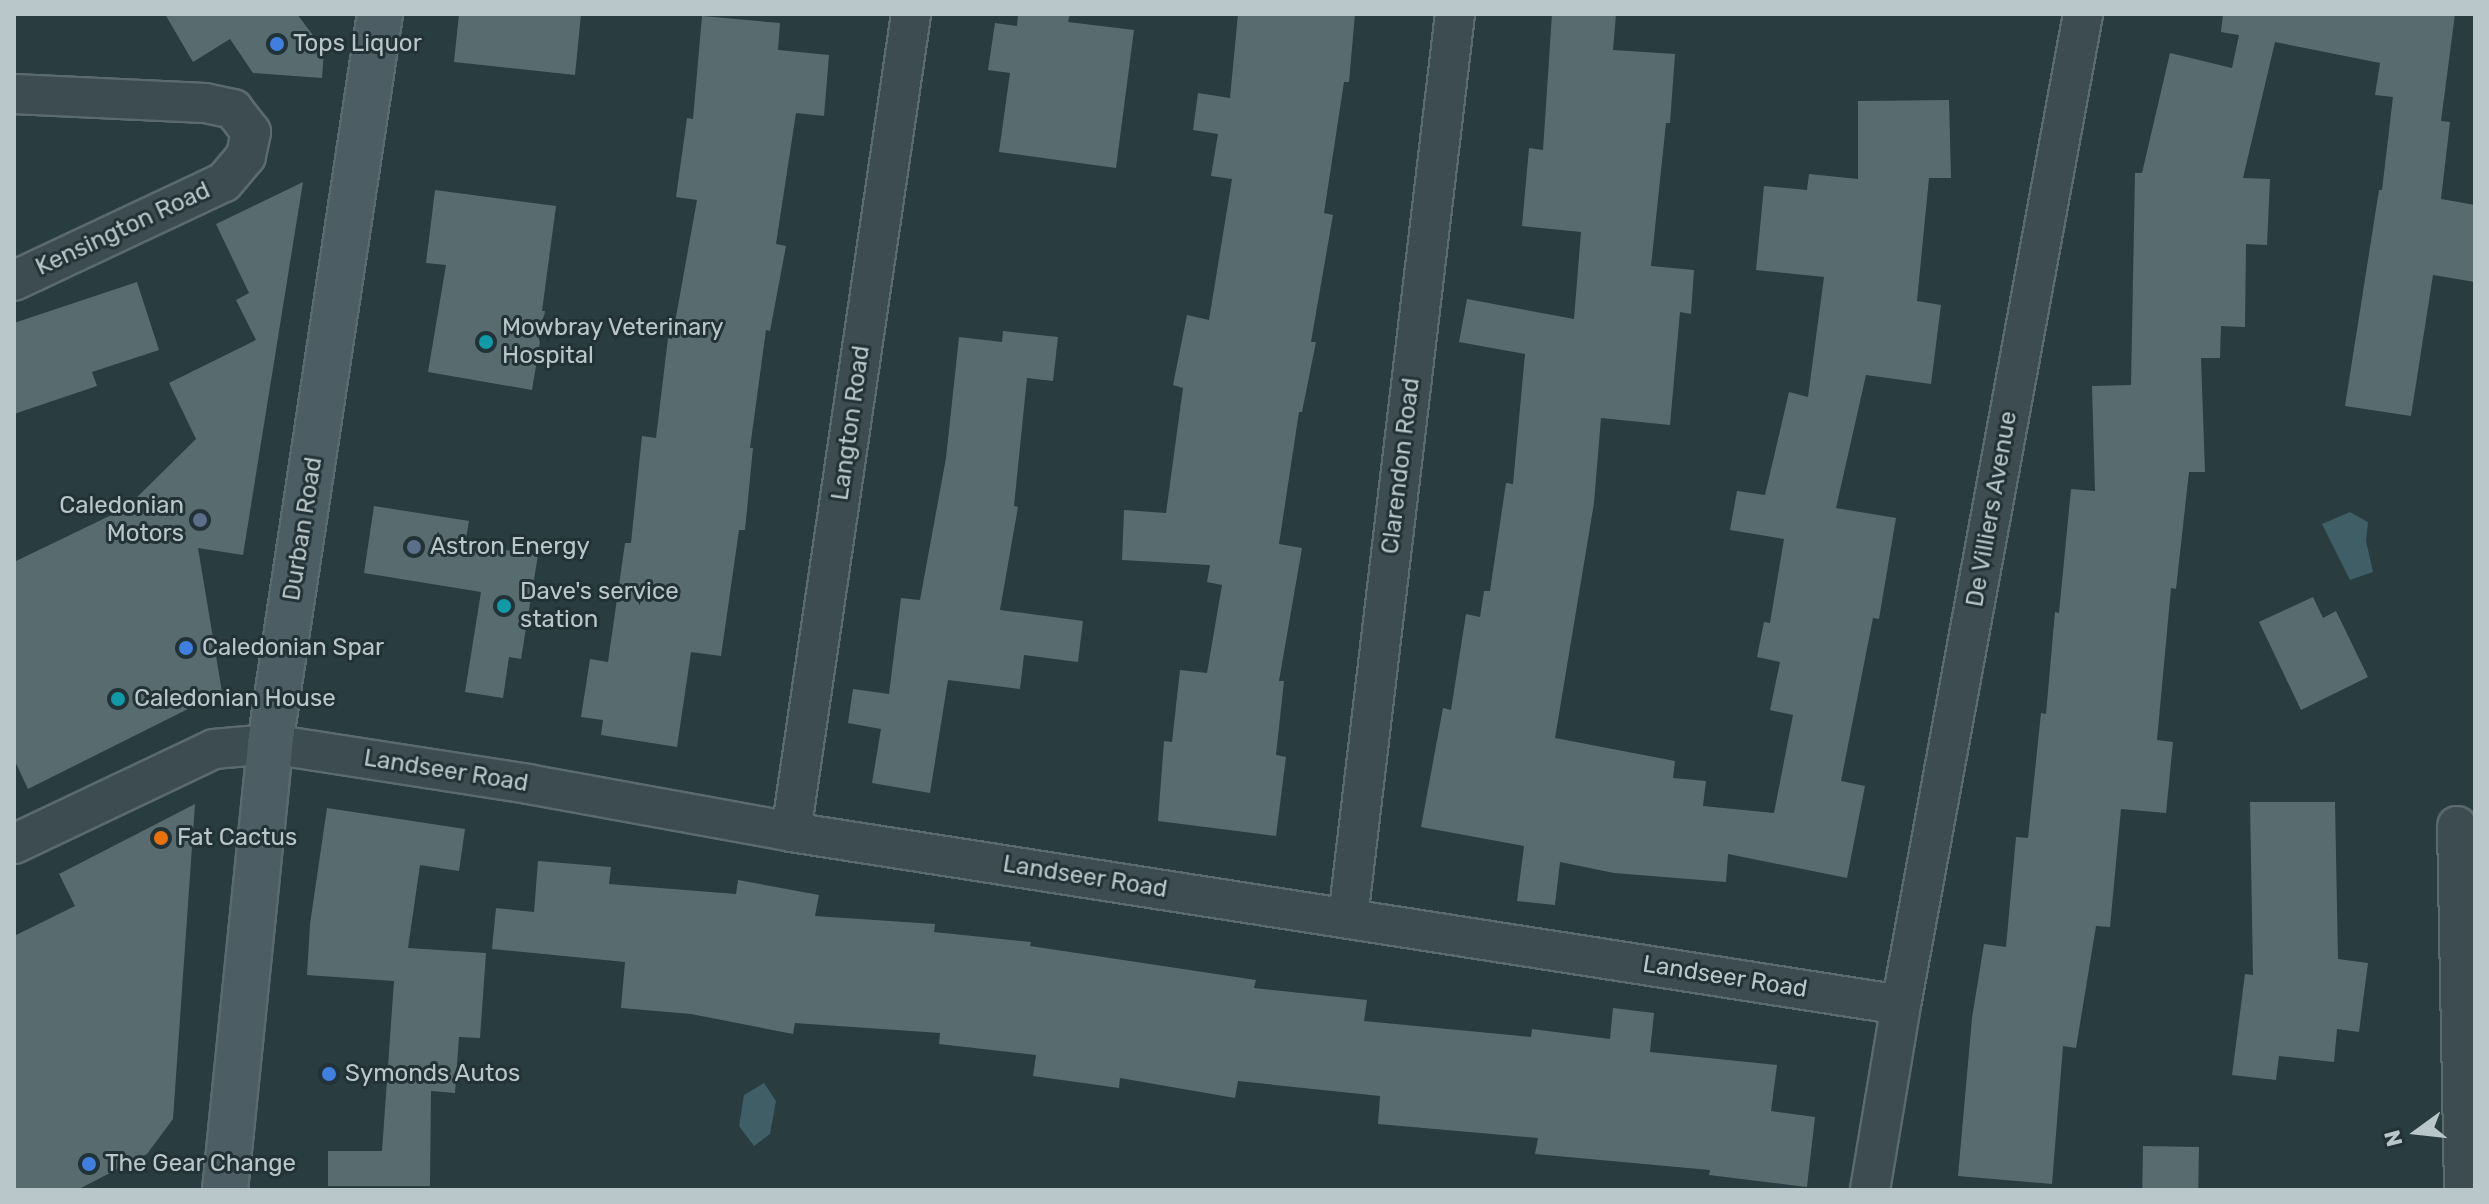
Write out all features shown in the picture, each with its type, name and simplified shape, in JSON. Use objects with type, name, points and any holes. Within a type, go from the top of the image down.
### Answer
[{"type":"main road","name":"Durban Road","points":[[225,1190],[270,744],[380,14]]},
{"type":"street","name":"Langton Road","points":[[791,832],[911,14]]},
{"type":"street","name":"Clarendon Road","points":[[1348,918],[1455,14]]},
{"type":"street","name":"De Villiers Avenue","points":[[1870,1190],[1901,1005],[2083,14]]},
{"type":"street","name":"Kensington Road","points":[[14,94],[205,103],[233,109],[251,132],[246,156],[224,182],[14,281]]},
{"type":"street","name":"Landseer Road","points":[[14,844],[214,749],[270,744],[528,784],[791,832],[1901,1005]]},
{"type":"street","points":[[2457,826],[2464,1190]]},
{"type":"water","points":[[2350,512],[2368,522],[2366,541],[2373,572],[2350,580],[2322,524]]},
{"type":"water","points":[[764,1083],[776,1101],[770,1134],[754,1146],[739,1126],[744,1095]]},
{"type":"building","name":"Tops Liquor","points":[[165,14],[297,14],[324,50],[322,78],[253,73],[230,39],[193,62]]},
{"type":"building","points":[[459,14],[581,14],[575,75],[454,62]]},
{"type":"building","points":[[1018,14],[1070,14],[1068,22],[1134,30],[1116,168],[999,152],[1010,73],[988,70],[995,23],[1017,26]]},
{"type":"building","points":[[1238,14],[1355,14],[1349,82],[1344,82],[1324,213],[1333,215],[1311,342],[1316,342],[1302,412],[1299,412],[1279,544],[1302,548],[1279,681],[1284,681],[1276,755],[1286,757],[1276,836],[1158,821],[1164,741],[1172,742],[1180,670],[1207,673],[1222,585],[1207,582],[1210,565],[1122,560],[1124,510],[1166,513],[1183,388],[1173,385],[1187,315],[1209,320],[1232,179],[1211,176],[1218,134],[1193,130],[1198,93],[1230,98]]},
{"type":"building","points":[[1552,14],[1616,14],[1613,50],[1675,54],[1670,123],[1666,123],[1651,266],[1694,270],[1691,314],[1680,312],[1670,425],[1601,418],[1594,503],[1555,738],[1675,761],[1673,778],[1706,781],[1703,806],[1774,813],[1793,715],[1770,710],[1780,662],[1757,657],[1764,622],[1770,623],[1784,539],[1730,530],[1737,491],[1765,495],[1789,392],[1808,397],[1824,277],[1756,270],[1764,186],[1807,190],[1809,174],[1858,179],[1858,101],[1949,100],[1951,178],[1929,178],[1917,301],[1941,305],[1931,384],[1866,375],[1836,508],[1896,518],[1879,619],[1873,618],[1841,781],[1865,786],[1847,878],[1728,854],[1726,882],[1614,873],[1560,862],[1555,905],[1517,901],[1524,846],[1421,827],[1443,708],[1451,710],[1466,614],[1480,617],[1484,591],[1490,591],[1506,483],[1513,484],[1525,354],[1459,342],[1467,299],[1574,319],[1581,232],[1522,226],[1529,148],[1543,150]]},
{"type":"building","points":[[2223,14],[2455,14],[2441,121],[2450,122],[2441,199],[2475,205],[2475,282],[2433,275],[2411,416],[2345,406],[2379,190],[2382,190],[2393,97],[2375,95],[2380,63],[2275,42],[2243,178],[2270,179],[2267,245],[2246,244],[2245,327],[2221,326],[2220,358],[2201,358],[2205,472],[2189,472],[2176,589],[2171,588],[2157,740],[2173,742],[2166,813],[2121,809],[2110,927],[2096,926],[2076,1048],[2063,1046],[2052,1184],[1958,1176],[1972,1018],[1984,944],[2006,947],[2016,837],[2028,838],[2041,713],[2046,714],[2055,612],[2059,613],[2071,489],[2095,491],[2092,386],[2131,385],[2135,173],[2142,173],[2170,53],[2232,68],[2239,35],[2221,32]]},
{"type":"building","points":[[702,16],[780,23],[778,50],[829,55],[824,116],[796,113],[776,244],[786,246],[770,331],[766,330],[750,448],[753,448],[745,530],[739,530],[721,656],[691,652],[677,747],[601,735],[603,720],[581,717],[590,659],[608,662],[625,543],[631,543],[642,436],[656,438],[668,338],[672,339],[697,200],[676,197],[687,118],[693,119]]},
{"type":"building","points":[[303,182],[243,555],[198,548],[222,692],[28,789],[14,759],[14,562],[126,508],[196,439],[169,383],[256,340],[236,300],[249,293],[216,224]]},
{"type":"building","points":[[435,190],[556,206],[542,311],[545,311],[532,390],[428,372],[446,265],[426,263]]},
{"type":"building","points":[[137,282],[159,350],[92,372],[97,386],[14,414],[14,323]]},
{"type":"building","points":[[1003,331],[1058,337],[1053,381],[1027,378],[1014,506],[1018,507],[1000,610],[1083,621],[1078,662],[1024,655],[1020,689],[948,680],[930,793],[872,783],[881,729],[848,723],[853,689],[889,694],[901,598],[920,600],[946,458],[959,337],[1002,342]]},
{"type":"building","points":[[374,506],[469,521],[465,544],[538,555],[521,659],[509,657],[503,698],[465,692],[481,592],[364,573]]},
{"type":"building","points":[[2313,597],[2323,618],[2336,611],[2368,677],[2301,710],[2259,622]]},
{"type":"building","points":[[2250,802],[2335,802],[2338,959],[2368,963],[2359,1032],[2337,1029],[2334,1062],[2279,1056],[2276,1080],[2232,1075],[2245,974],[2253,975]]},
{"type":"building","points":[[195,804],[173,1119],[147,1154],[77,1190],[14,1190],[14,936],[75,906],[59,874]]},
{"type":"building","points":[[327,808],[465,829],[459,871],[420,865],[408,948],[486,953],[480,1038],[459,1037],[455,1093],[431,1091],[430,1186],[328,1186],[328,1151],[382,1151],[394,981],[307,975],[310,924]]},
{"type":"building","points":[[538,861],[611,867],[609,884],[736,894],[738,880],[819,895],[815,916],[935,924],[934,932],[1031,942],[1030,946],[1256,980],[1254,988],[1367,1000],[1364,1021],[1531,1037],[1532,1029],[1610,1039],[1613,1008],[1654,1013],[1650,1052],[1777,1065],[1771,1111],[1815,1117],[1807,1187],[1709,1175],[1710,1170],[1535,1154],[1538,1138],[1378,1124],[1380,1096],[1238,1081],[1235,1098],[1120,1078],[1119,1088],[1033,1076],[1036,1055],[939,1044],[940,1033],[795,1023],[793,1034],[691,1014],[621,1008],[625,962],[492,949],[496,908],[534,912]]},
{"type":"building","points":[[2143,1146],[2199,1147],[2198,1190],[2142,1190]]},
{"type":"place","name":"Tops Liquor","points":[[277,44]]},
{"type":"place","name":"Mowbray Veterinary Hospital","points":[[486,342]]},
{"type":"place","name":"Caledonian Motors","points":[[200,520]]},
{"type":"place","name":"Astron Energy","points":[[414,547]]},
{"type":"place","name":"Dave's service station","points":[[504,606]]},
{"type":"place","name":"Caledonian Spar","points":[[186,648]]},
{"type":"place","name":"Caledonian House","points":[[118,699]]},
{"type":"place","name":"Fat Cactus","points":[[161,838]]},
{"type":"place","name":"Symonds Autos","points":[[329,1074]]},
{"type":"place","name":"The Gear Change","points":[[89,1164]]}]
